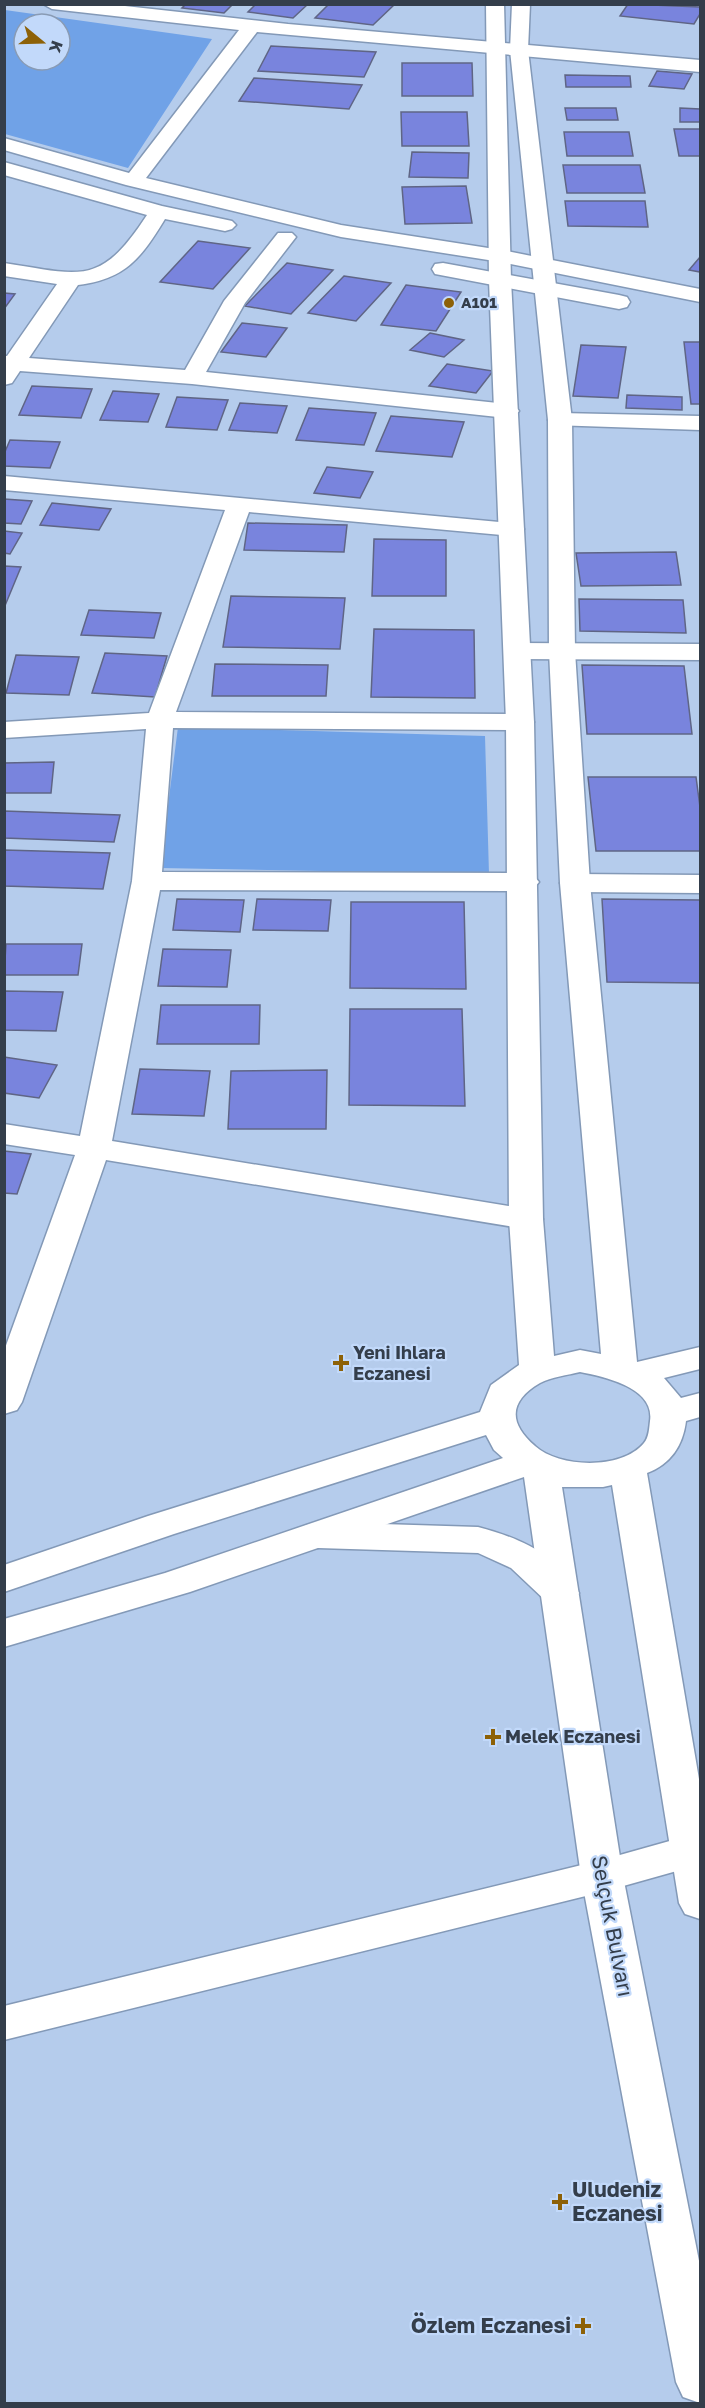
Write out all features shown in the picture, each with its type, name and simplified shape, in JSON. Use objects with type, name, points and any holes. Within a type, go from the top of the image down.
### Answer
[{"type":"street","points":[[52,4],[252,26],[700,66]]},
{"type":"street","points":[[495,4],[508,49],[545,276],[560,420],[562,651],[575,883],[627,1371]]},
{"type":"street","points":[[521,4],[508,49],[500,268],[520,722],[524,882],[526,1219],[537,1368]]},
{"type":"street","points":[[133,181],[252,26]]},
{"type":"street","points":[[4,144],[133,181],[500,268]]},
{"type":"street","points":[[4,168],[159,212],[256,232],[545,276],[700,296]]},
{"type":"street","points":[[4,269],[72,278],[100,274],[119,265],[135,248],[159,212]]},
{"type":"street","points":[[192,377],[235,301],[285,237]]},
{"type":"street","points":[[545,276],[634,305]]},
{"type":"street","points":[[7,368],[72,278]]},
{"type":"street","points":[[7,368],[192,377],[507,411]]},
{"type":"street","points":[[560,420],[700,423]]},
{"type":"street","points":[[4,483],[512,529]]},
{"type":"street","points":[[5,1397],[94,1148],[147,881],[160,720],[240,503]]},
{"type":"street","points":[[517,651],[700,652]]},
{"type":"street","points":[[4,730],[160,720],[520,722]]},
{"type":"street","points":[[147,881],[524,882]]},
{"type":"street","points":[[575,883],[700,884]]},
{"type":"street","points":[[4,1134],[325,1184],[526,1219]]},
{"type":"street","points":[[627,1371],[700,1358]]},
{"type":"street","points":[[580,1361],[627,1371],[655,1389],[666,1406],[669,1425],[664,1442],[649,1458],[628,1469],[602,1476],[574,1476],[536,1465],[506,1444],[496,1419],[497,1405],[507,1387],[526,1372],[551,1364],[580,1361]]},
{"type":"street","points":[[667,1414],[700,1405]]},
{"type":"street","points":[[4,1580],[161,1526],[496,1419]]},
{"type":"street","points":[[4,1633],[177,1583],[536,1465]]},
{"type":"street","name":"Selçuk Bulvarı","points":[[536,1465],[560,1593],[602,1876],[700,2382]]},
{"type":"street","points":[[628,1469],[700,1903]]},
{"type":"street","points":[[318,1535],[478,1540],[498,1544],[520,1554],[536,1566],[560,1593]]},
{"type":"street","points":[[4,2023],[602,1876],[691,1851]]},
{"type":"shaded area","points":[[5,10],[19,12],[12,12],[12,72],[72,72],[72,19],[212,39],[128,168],[5,134]]},
{"type":"shaded area","points":[[178,727],[485,736],[489,874],[160,868]]},
{"type":"building","points":[[186,4],[233,4],[224,13],[182,8]]},
{"type":"building","points":[[256,4],[308,4],[293,18],[248,12]]},
{"type":"building","points":[[329,4],[395,4],[373,25],[315,18]]},
{"type":"building","points":[[628,4],[700,7],[700,14],[694,24],[620,16]]},
{"type":"building","points":[[271,46],[376,52],[364,77],[258,71]]},
{"type":"building","points":[[402,63],[472,63],[473,96],[402,96]]},
{"type":"building","points":[[657,71],[692,74],[684,89],[649,86]]},
{"type":"building","points":[[565,75],[630,76],[631,87],[566,87]]},
{"type":"building","points":[[254,78],[362,85],[349,109],[239,101]]},
{"type":"building","points":[[565,108],[616,108],[618,120],[567,120]]},
{"type":"building","points":[[680,108],[700,109],[700,122],[680,122]]},
{"type":"building","points":[[401,112],[467,112],[469,146],[402,146]]},
{"type":"building","points":[[674,129],[700,129],[700,156],[679,156]]},
{"type":"building","points":[[564,132],[629,132],[633,156],[567,156]]},
{"type":"building","points":[[412,152],[469,153],[468,178],[409,177]]},
{"type":"building","points":[[563,165],[640,165],[645,193],[567,193]]},
{"type":"building","points":[[466,186],[472,223],[405,224],[402,187]]},
{"type":"building","points":[[565,201],[645,201],[648,227],[568,226]]},
{"type":"building","points":[[198,241],[250,248],[213,289],[160,282]]},
{"type":"building","points":[[700,257],[700,272],[689,270]]},
{"type":"building","points":[[287,263],[333,270],[291,314],[245,306]]},
{"type":"building","points":[[344,276],[391,283],[356,321],[308,313]]},
{"type":"building","points":[[406,285],[461,292],[436,331],[381,325]]},
{"type":"building","points":[[4,293],[15,294],[4,309]]},
{"type":"building","points":[[242,323],[287,328],[266,357],[221,352]]},
{"type":"building","points":[[430,333],[464,340],[444,357],[410,350]]},
{"type":"building","points":[[684,342],[700,342],[700,404],[691,404]]},
{"type":"building","points":[[581,345],[626,347],[618,398],[573,396]]},
{"type":"building","points":[[447,364],[493,371],[476,393],[429,386]]},
{"type":"building","points":[[32,386],[92,389],[81,418],[19,415]]},
{"type":"building","points":[[113,391],[159,394],[148,422],[100,420]]},
{"type":"building","points":[[627,395],[682,397],[682,410],[626,408]]},
{"type":"building","points":[[177,397],[228,400],[217,430],[166,427]]},
{"type":"building","points":[[240,403],[287,406],[277,433],[229,430]]},
{"type":"building","points":[[309,408],[376,413],[364,445],[296,440]]},
{"type":"building","points":[[391,416],[464,422],[452,457],[376,451]]},
{"type":"building","points":[[10,440],[60,442],[50,468],[4,466],[4,454]]},
{"type":"building","points":[[327,467],[373,472],[360,498],[314,493]]},
{"type":"building","points":[[4,499],[32,501],[21,524],[4,523]]},
{"type":"building","points":[[52,503],[111,509],[99,530],[40,525]]},
{"type":"building","points":[[248,523],[347,525],[344,552],[244,550]]},
{"type":"building","points":[[4,531],[22,533],[10,554],[4,553]]},
{"type":"building","points":[[374,539],[446,540],[446,596],[372,596]]},
{"type":"building","points":[[676,552],[681,585],[581,586],[576,553]]},
{"type":"building","points":[[4,566],[21,567],[4,608]]},
{"type":"building","points":[[231,596],[345,598],[340,649],[223,647]]},
{"type":"building","points":[[579,599],[683,600],[686,633],[580,631]]},
{"type":"building","points":[[89,610],[161,613],[154,638],[81,635]]},
{"type":"building","points":[[374,629],[474,630],[475,698],[371,697]]},
{"type":"building","points":[[105,653],[167,656],[155,697],[92,693]]},
{"type":"building","points":[[16,655],[79,657],[69,695],[6,693]]},
{"type":"building","points":[[215,664],[328,665],[326,696],[212,696]]},
{"type":"building","points":[[582,665],[684,666],[692,734],[587,734]]},
{"type":"building","points":[[54,762],[51,793],[4,793],[4,763]]},
{"type":"building","points":[[588,777],[696,777],[700,807],[700,851],[596,851]]},
{"type":"building","points":[[4,811],[120,815],[114,842],[4,838]]},
{"type":"building","points":[[4,850],[110,853],[103,889],[4,886]]},
{"type":"building","points":[[177,899],[244,900],[240,932],[173,930]]},
{"type":"building","points":[[257,899],[331,900],[328,931],[253,930]]},
{"type":"building","points":[[602,899],[700,900],[700,983],[607,982]]},
{"type":"building","points":[[351,902],[464,902],[466,989],[350,988]]},
{"type":"building","points":[[6,944],[82,944],[78,975],[4,975]]},
{"type":"building","points":[[163,949],[231,950],[227,987],[158,986]]},
{"type":"building","points":[[4,991],[63,992],[56,1031],[4,1030]]},
{"type":"building","points":[[161,1005],[260,1005],[259,1044],[157,1044]]},
{"type":"building","points":[[350,1009],[462,1009],[465,1106],[349,1105]]},
{"type":"building","points":[[4,1057],[57,1065],[39,1098],[4,1093]]},
{"type":"building","points":[[140,1069],[210,1071],[204,1116],[132,1114]]},
{"type":"building","points":[[327,1070],[326,1129],[228,1129],[231,1071]]},
{"type":"building","points":[[4,1151],[31,1154],[17,1194],[4,1193]]},
{"type":"place","name":"A101","points":[[449,303]]},
{"type":"place","name":"Yeni Ihlara Eczanesi","points":[[341,1363]]},
{"type":"place","name":"Melek Eczanesi","points":[[493,1737]]},
{"type":"place","name":"Uludeniz Eczanesi","points":[[560,2202]]},
{"type":"place","name":"Özlem Eczanesi","points":[[583,2326]]}]
